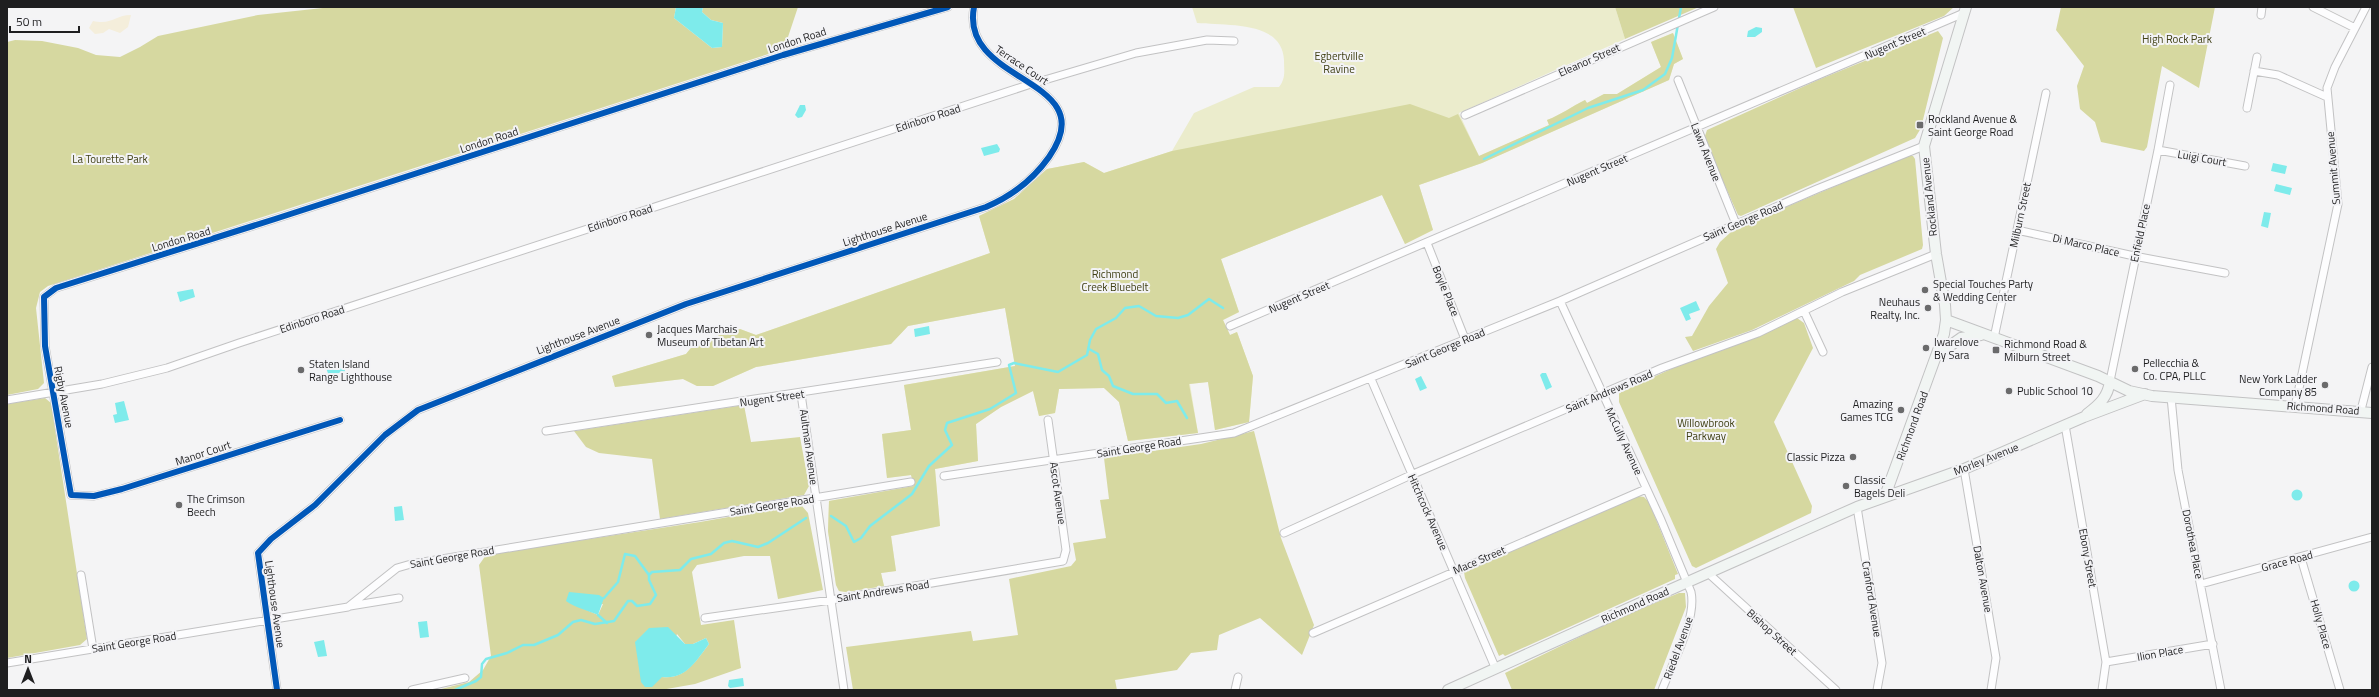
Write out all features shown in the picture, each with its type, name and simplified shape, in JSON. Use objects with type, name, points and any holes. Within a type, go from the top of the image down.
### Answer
[{"type":"street","name":"London Road","points":[[43,301],[44,297],[56,288],[268,222],[790,52],[948,7]]},
{"type":"street","name":"Terrace Court","points":[[974,7],[974,29],[983,49],[991,58],[1046,93],[1058,110],[1060,120],[1059,139]]},
{"type":"street","name":"Eleanor Street","points":[[1465,115],[1664,27],[1714,7]]},
{"type":"street","points":[[2261,15],[2262,7]]},
{"type":"street","points":[[2313,7],[2355,28]]},
{"type":"street","name":"Summit Avenue","points":[[2295,407],[2338,204],[2327,97],[2330,79],[2366,7]]},
{"type":"street","name":"Nugent Street","points":[[1230,326],[1696,128],[1965,10]]},
{"type":"street","name":"Rockland Avenue","points":[[1946,320],[1936,254],[1924,146],[1965,10]]},
{"type":"street","name":"Edinboro Road","points":[[7,400],[102,384],[167,368],[239,343],[1031,84],[1136,53],[1207,40],[1234,41]]},
{"type":"street","points":[[2247,108],[2257,57]]},
{"type":"street","points":[[2254,71],[2278,75],[2327,97]]},
{"type":"street","name":"Lawn Avenue","points":[[1678,80],[1696,128],[1736,224]]},
{"type":"street","name":"Enfield Place","points":[[2110,381],[2134,256],[2158,150],[2170,85]]},
{"type":"street","name":"Milburn Street","points":[[1994,338],[2046,93]]},
{"type":"street","name":"Lighthouse Avenue","points":[[277,690],[258,560],[263,546],[316,505],[386,435],[418,410],[686,304],[986,207],[1002,200],[1029,181],[1041,168],[1059,139]]},
{"type":"street","name":"Saint George Road","points":[[944,476],[1234,433],[1371,379],[1560,301],[1736,224],[1924,146]]},
{"type":"street","name":"Luigi Court","points":[[2158,150],[2245,166]]},
{"type":"street","name":"Di Marco Place","points":[[2018,230],[2134,256],[2225,273]]},
{"type":"street","name":"Boyle Place","points":[[1427,243],[1465,339]]},
{"type":"street","name":"Saint Andrews Road","points":[[1284,533],[1411,474],[1662,368],[1758,333],[1842,292],[1936,254]]},
{"type":"street","name":"Rigby Avenue","points":[[43,301],[45,346],[71,495]]},
{"type":"street","name":"McCully Avenue","points":[[1560,301],[1687,582]]},
{"type":"street","points":[[1804,311],[1823,352]]},
{"type":"street","name":"Richmond Road","points":[[1448,690],[1495,667],[1885,496],[1937,355],[1946,320],[2110,381],[2129,390],[2146,394],[2295,407],[2361,410],[2372,413]]},
{"type":"street","points":[[1937,355],[1961,338],[1984,335]]},
{"type":"street","name":"Nugent Street","points":[[546,431],[801,394],[997,362]]},
{"type":"street","points":[[2361,410],[2372,367]]},
{"type":"street","name":"Hitchcock Avenue","points":[[1371,379],[1495,667]]},
{"type":"street","name":"Morley Avenue","points":[[2084,417],[2102,400],[2107,393],[2110,381]]},
{"type":"street","name":"Aultman Avenue","points":[[801,394],[844,690]]},
{"type":"street","name":"Morley Avenue","points":[[1885,496],[1964,469],[2084,417],[2146,394]]},
{"type":"street","name":"Dorothea Place","points":[[2171,397],[2178,470],[2221,690]]},
{"type":"street","name":"Manor Court","points":[[71,495],[94,496],[122,490],[340,420]]},
{"type":"street","name":"Ascot Avenue","points":[[1048,420],[1066,550],[1066,558],[1060,562]]},
{"type":"street","name":"Ebony Street","points":[[2065,425],[2106,662],[2102,690]]},
{"type":"street","name":"Dalton Avenue","points":[[1964,469],[1996,658],[1991,690]]},
{"type":"street","name":"Saint George Road","points":[[7,663],[348,607],[397,568],[411,564],[911,482]]},
{"type":"street","name":"Mace Street","points":[[1313,633],[1646,489]]},
{"type":"street","name":"Cranford Avenue","points":[[1857,507],[1882,663],[1877,690]]},
{"type":"street","name":"Grace Road","points":[[2201,584],[2301,558],[2372,536]]},
{"type":"street","name":"Holly Place","points":[[2301,558],[2340,690]]},
{"type":"street","name":"Saint Andrews Road","points":[[705,618],[831,600],[1060,562]]},
{"type":"street","name":"Bishop Street","points":[[1708,573],[1836,690]]},
{"type":"street","points":[[81,575],[92,649]]},
{"type":"street","name":"Riedel Avenue","points":[[1663,690],[1690,617],[1693,602],[1687,582]]},
{"type":"street","points":[[348,607],[399,598]]},
{"type":"street","name":"Ilion Place","points":[[2106,662],[2213,644]]},
{"type":"street","points":[[1235,690],[1238,677]]},
{"type":"street","points":[[412,690],[465,678]]},
{"type":"green space","name":"La Tourette Park","points":[[332,7],[676,7],[674,18],[712,48],[722,47],[723,23],[711,20],[702,12],[703,7],[798,7],[784,49],[48,286],[40,292],[36,308],[44,383],[38,389],[7,395],[7,42],[15,40],[42,41],[78,48],[96,55],[120,57],[158,36],[258,15]]},
{"type":"green space","name":"Richmond Creek Bluebelt","points":[[1192,7],[1615,7],[1625,39],[1459,113],[1479,156],[1549,125],[1547,120],[1585,100],[1587,103],[1604,94],[1617,94],[1661,67],[1651,42],[1673,33],[1683,59],[1674,64],[1669,80],[1482,163],[1419,185],[1433,230],[1405,244],[1382,195],[1221,259],[1239,312],[1223,320],[1230,335],[1237,332],[1253,376],[1249,422],[1215,430],[1208,382],[1190,384],[1198,433],[1128,441],[1119,402],[1104,388],[1059,389],[1055,413],[1039,416],[1033,391],[1001,407],[976,424],[978,461],[935,469],[940,526],[891,536],[896,571],[881,573],[884,586],[846,592],[839,591],[836,585],[828,531],[829,501],[914,486],[911,475],[887,478],[882,434],[911,430],[904,385],[1015,366],[1005,308],[908,326],[891,344],[756,367],[713,386],[697,386],[683,379],[615,387],[612,376],[686,354],[695,343],[740,329],[756,335],[990,253],[979,216],[1014,199],[1047,169],[1084,162],[1104,173],[1172,151],[1194,113],[1254,87],[1279,87],[1284,77],[1284,60],[1281,47],[1274,38],[1263,32],[1237,25],[1197,23]]},
{"type":"green space","points":[[1615,7],[1699,7],[1625,39]]},
{"type":"green space","points":[[1793,7],[1954,7],[1944,16],[1816,68]]},
{"type":"green space","name":"High Rock Park","points":[[2061,7],[2215,7],[2199,88],[2162,66],[2147,147],[2144,151],[2101,142],[2095,122],[2080,109],[2077,86],[2084,66],[2056,30]]},
{"type":"green space","points":[[1938,31],[1943,38],[1921,128],[1915,138],[1741,216],[1738,215],[1704,139],[1707,130],[1818,80]]},
{"type":"green space","name":"Richmond Creek Bluebelt","points":[[1673,33],[1683,59],[1674,64],[1669,80],[1482,163],[1419,185],[1433,230],[1405,244],[1382,195],[1221,259],[1239,312],[1223,320],[1230,335],[1237,332],[1253,376],[1249,422],[1215,430],[1208,382],[1189,384],[1198,433],[1128,441],[1119,402],[1104,388],[1059,389],[1055,413],[1039,416],[1033,391],[1001,407],[976,424],[978,461],[935,469],[940,526],[891,536],[896,571],[881,573],[884,586],[846,592],[839,591],[836,585],[828,531],[829,501],[914,486],[911,475],[887,478],[882,434],[911,430],[904,385],[1015,366],[1005,308],[908,326],[891,344],[756,367],[713,386],[697,386],[683,379],[615,387],[612,376],[686,354],[695,343],[740,329],[756,335],[990,253],[979,216],[1014,199],[1047,169],[1084,162],[1104,173],[1172,151],[1410,104],[1449,118],[1458,114],[1479,156],[1549,125],[1547,120],[1585,100],[1587,103],[1604,94],[1617,94],[1661,67],[1651,42]]},
{"type":"green space","points":[[1906,156],[1913,156],[1915,159],[1923,245],[1922,249],[1860,275],[1854,281],[1752,330],[1693,351],[1685,337],[1692,336],[1709,306],[1728,283],[1716,249],[1720,242],[1731,232],[1744,225]]},
{"type":"green space","name":"Willowbrook Parkway","points":[[1797,318],[1804,323],[1813,348],[1774,422],[1812,506],[1811,513],[1696,568],[1692,566],[1619,402],[1619,393],[1671,369]]},
{"type":"green space","points":[[45,398],[51,403],[87,639],[80,645],[7,658],[7,404]]},
{"type":"green space","points":[[744,405],[751,442],[800,437],[809,486],[804,495],[660,519],[652,459],[599,453],[586,447],[574,431]]},
{"type":"green space","points":[[1254,431],[1281,538],[1314,625],[1302,655],[1260,618],[1219,635],[1217,650],[1191,653],[1177,670],[1115,680],[1117,690],[853,690],[846,647],[971,631],[973,641],[1018,635],[1009,579],[1071,566],[1076,560],[1073,543],[1106,538],[1100,500],[1109,499],[1104,458],[1201,444]]},
{"type":"green space","points":[[1637,496],[1644,497],[1649,502],[1678,574],[1675,575],[1675,579],[1505,656],[1503,654],[1499,656],[1465,578],[1464,572]]},
{"type":"green space","points":[[797,505],[802,506],[808,513],[823,590],[778,599],[770,556],[744,556],[697,565],[692,572],[701,625],[734,620],[741,668],[695,684],[661,690],[437,690],[469,682],[483,670],[491,656],[479,565],[486,555],[700,522]],"holes":[[[603,604],[598,615],[582,608]],[[677,634],[685,644],[693,644],[706,638],[709,644],[694,663],[684,672],[677,676],[662,677]]]},
{"type":"green space","points":[[1679,593],[1685,593],[1686,607],[1654,690],[1512,690],[1505,673],[1621,617]]},
{"type":"sand","points":[[131,15],[128,27],[120,33],[109,29],[103,33],[95,34],[89,28],[93,21],[105,22],[121,16]]},
{"type":"water","points":[[676,7],[703,7],[702,12],[711,20],[723,23],[722,47],[712,48],[674,18]]},
{"type":"water","points":[[1756,27],[1762,28],[1762,32],[1755,37],[1747,37],[1748,31]]},
{"type":"water","points":[[800,105],[805,105],[806,110],[802,117],[798,118],[795,115]]},
{"type":"water","points":[[997,144],[1000,149],[999,152],[984,156],[981,148]]},
{"type":"water","points":[[2273,163],[2287,166],[2285,174],[2271,171]]},
{"type":"water","points":[[2276,184],[2292,188],[2290,195],[2274,191]]},
{"type":"water","points":[[2264,212],[2271,213],[2268,228],[2261,226]]},
{"type":"water","points":[[193,289],[195,297],[180,302],[177,292]]},
{"type":"water","points":[[1696,301],[1700,310],[1689,314],[1691,319],[1686,321],[1680,308]]},
{"type":"water","points":[[929,326],[930,334],[915,337],[914,329]]},
{"type":"water","points":[[343,363],[345,371],[329,376],[326,368]]},
{"type":"water","points":[[1542,373],[1546,373],[1552,387],[1546,390],[1540,375]]},
{"type":"water","points":[[1421,376],[1427,388],[1420,391],[1415,379]]},
{"type":"water","points":[[124,401],[129,420],[115,423],[113,415],[117,414],[115,403]]},
{"type":"water","points":[[2297,489],[2301,491],[2303,495],[2301,499],[2297,501],[2293,499],[2291,495],[2293,491]]},
{"type":"water","points":[[402,506],[404,520],[395,521],[394,507]]},
{"type":"water","points":[[2354,580],[2358,582],[2360,586],[2358,590],[2354,592],[2350,590],[2348,586],[2350,582]]},
{"type":"water","points":[[569,592],[599,595],[604,598],[598,615],[566,601]]},
{"type":"water","points":[[427,621],[429,637],[420,638],[418,622]]},
{"type":"water","points":[[668,627],[685,644],[693,644],[706,638],[709,644],[690,668],[678,676],[662,677],[652,687],[645,687],[641,682],[635,642],[649,628]]},
{"type":"water","points":[[324,640],[327,656],[318,657],[314,642]]},
{"type":"water","points":[[743,678],[744,686],[730,688],[728,686],[729,680]]},
{"type":"waterway","points":[[1484,159],[1588,108],[1643,90],[1665,74],[1672,58],[1681,7]]},
{"type":"waterway","points":[[831,516],[846,526],[854,542],[861,538],[870,526],[912,494],[929,466],[952,445],[945,430],[947,423],[990,409],[1016,393],[1009,365],[1014,363],[1058,372],[1087,355],[1090,340],[1096,329],[1116,318],[1125,308],[1139,306],[1156,316],[1178,318],[1188,315],[1209,299],[1223,308]]},
{"type":"waterway","points":[[1089,349],[1098,354],[1102,370],[1109,376],[1113,386],[1133,394],[1157,394],[1166,403],[1177,401],[1187,418]]},
{"type":"waterway","points":[[455,690],[476,681],[481,677],[482,664],[486,659],[507,653],[523,645],[534,645],[558,635],[573,622],[581,620],[595,624],[614,621],[628,601],[632,601],[637,606],[650,604],[656,595],[649,580],[649,575],[652,572],[680,570],[691,559],[711,554],[724,543],[732,541],[758,547],[768,543],[806,518]]},
{"type":"waterway","points":[[604,598],[618,582],[625,554],[635,556],[649,575]]},
{"type":"waterway","points":[[598,615],[607,623]]},
{"type":"cycle path","points":[[340,420],[122,489],[94,496],[71,495],[45,346],[44,297],[56,288],[783,55],[948,7]]},
{"type":"cycle path","points":[[277,690],[258,553],[271,539],[315,505],[385,435],[418,410],[686,304],[986,207],[1013,193],[1036,173],[1049,157],[1061,131],[1059,111],[1046,95],[1006,68],[987,52],[975,33],[974,7]]},
{"type":"place","name":"Rockland Avenue & Saint George Road","points":[[1920,125]]},
{"type":"place","name":"Special Touches Party & Wedding Center","points":[[1925,290]]},
{"type":"place","name":"Neuhaus Realty, Inc.","points":[[1928,308]]},
{"type":"place","name":"Jacques Marchais Museum of Tibetan Art","points":[[649,335]]},
{"type":"place","name":"Iwarelove By Sara","points":[[1926,348]]},
{"type":"place","name":"Richmond Road & Milburn Street","points":[[1996,350]]},
{"type":"place","name":"Pellecchia & Co. CPA, PLLC","points":[[2135,369]]},
{"type":"place","name":"Staten Island Range Lighthouse","points":[[301,370]]},
{"type":"place","name":"New York Ladder Company 85","points":[[2325,385]]},
{"type":"place","name":"Public School 10","points":[[2009,391]]},
{"type":"place","name":"Amazing Games TCG","points":[[1901,410]]},
{"type":"place","name":"Classic Pizza","points":[[1853,457]]},
{"type":"place","name":"Classic Bagels Deli","points":[[1846,486]]},
{"type":"place","name":"The Crimson Beech","points":[[179,505]]},
{"type":"park label","name":"Egbertville Ravine","points":[[1339,62]]}]
